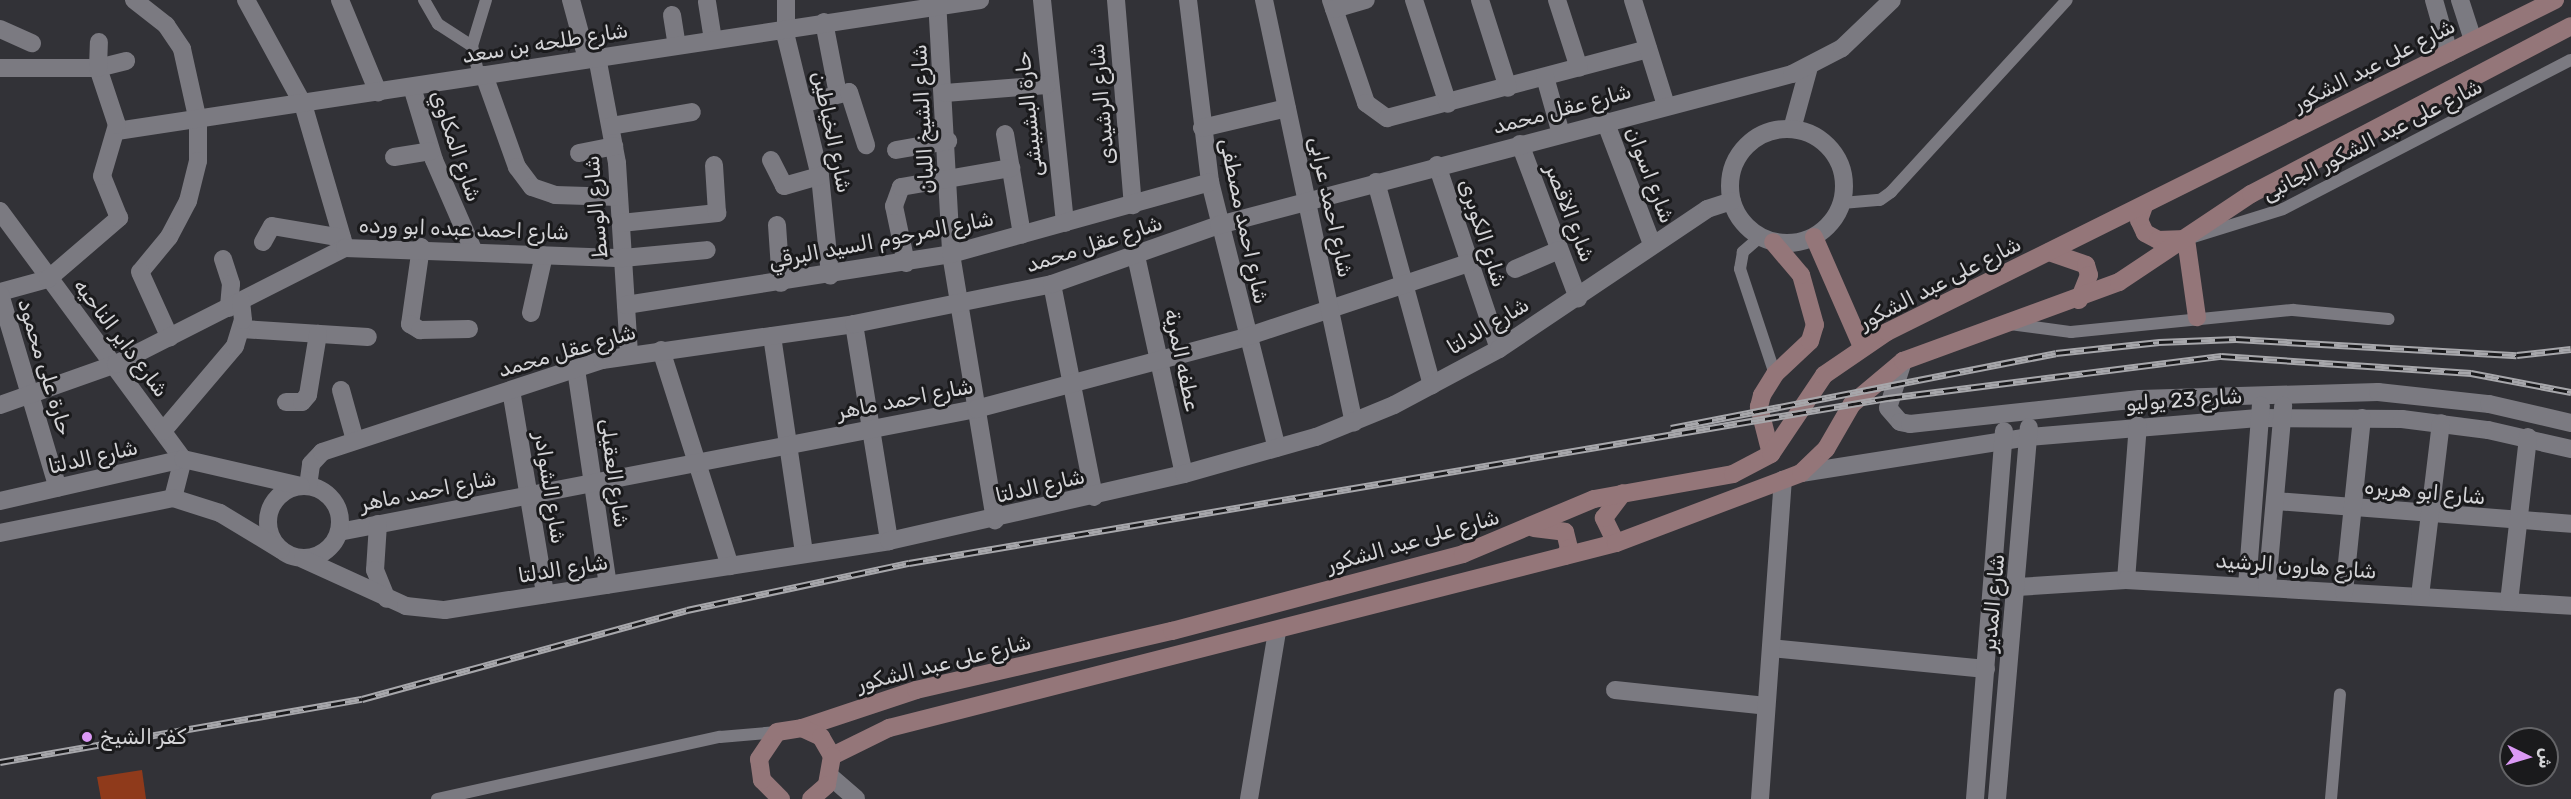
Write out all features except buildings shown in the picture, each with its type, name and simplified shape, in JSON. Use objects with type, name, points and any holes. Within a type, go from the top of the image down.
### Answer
[{"type":"main road","name":"شارع على عبد الشكور","points":[[777,732],[802,728],[916,690],[1172,631],[1463,554],[1624,492],[1733,474],[1771,454],[1811,390],[1862,347],[2555,0]]},
{"type":"main road","points":[[832,756],[889,728],[1277,632],[1616,543],[1801,473],[1826,449],[1852,404],[1903,361],[2079,300],[2186,239],[2313,159],[2571,26]]},
{"type":"main road","points":[[2144,206],[2139,220],[2145,233],[2158,240],[2186,239]]},
{"type":"main road","points":[[1814,237],[1862,347]]},
{"type":"main road","points":[[1766,239],[1801,275],[1815,325],[1802,352],[1774,374],[1759,407],[1771,454]]},
{"type":"main road","points":[[2186,239],[2197,317]]},
{"type":"main road","points":[[2049,252],[2086,265],[2089,275],[2079,300]]},
{"type":"main road","points":[[1616,543],[1604,518],[1624,492]]},
{"type":"main road","points":[[1528,528],[1564,532],[1569,539],[1565,556]]},
{"type":"main road","points":[[802,728],[821,737],[832,756],[831,777],[813,799]]},
{"type":"main road","points":[[776,798],[762,780],[759,759],[777,732]]},
{"type":"street","points":[[134,0],[166,25],[182,49],[198,121],[198,161],[188,201],[169,237],[140,272],[170,338]]},
{"type":"street","points":[[246,0],[303,104],[344,243],[272,226],[263,242]]},
{"type":"street","points":[[340,0],[378,92]]},
{"type":"street","name":"شارع الوسط","points":[[571,0],[592,58],[611,126],[619,197],[629,354]]},
{"type":"street","name":"شارع الخياطين","points":[[786,0],[785,28],[805,103],[820,176],[830,275]]},
{"type":"street","name":"شارع طلحه بن سعد","points":[[117,131],[198,121],[938,3],[980,0]]},
{"type":"street","name":"حارة البشبيشى","points":[[1042,0],[1047,85],[1065,223]]},
{"type":"street","name":"شارع الرشيدى","points":[[1116,0],[1133,205]]},
{"type":"street","name":"شارع احمد مصطفى","points":[[1188,0],[1210,182],[1246,337],[1277,448]]},
{"type":"street","name":"شارع احمد عرابى","points":[[1264,0],[1354,423]]},
{"type":"street","points":[[1366,0],[1332,4],[1371,112],[1396,118],[1648,49]]},
{"type":"street","points":[[1414,0],[1448,104]]},
{"type":"street","points":[[1480,0],[1508,88]]},
{"type":"street","points":[[1557,0],[1579,68]]},
{"type":"street","points":[[1633,0],[1666,105]]},
{"type":"street","name":"شارع عقل محمد","points":[[305,486],[315,457],[355,440],[629,354],[854,324],[1052,284],[1219,225],[1809,67],[1842,48],[1892,0]]},
{"type":"street","points":[[2433,0],[2449,53]]},
{"type":"street","points":[[2460,0],[2472,40]]},
{"type":"street","points":[[707,2],[713,39]]},
{"type":"street","name":"شارع الشيخ اللبان","points":[[938,3],[950,177],[951,254],[957,304],[995,520]]},
{"type":"street","points":[[672,15],[676,45]]},
{"type":"street","points":[[825,22],[838,94]]},
{"type":"street","points":[[0,29],[32,43]]},
{"type":"street","points":[[0,293],[48,279],[119,218],[102,176],[117,131],[98,69],[99,42]]},
{"type":"street","points":[[0,68],[98,69],[126,61]]},
{"type":"street","points":[[1792,129],[1809,67]]},
{"type":"street","points":[[482,76],[517,167],[532,187],[555,195],[619,197]]},
{"type":"street","points":[[1545,77],[1561,134]]},
{"type":"street","points":[[945,93],[1047,85]]},
{"type":"street","name":"شارع المكاوي","points":[[412,87],[474,252]]},
{"type":"street","points":[[805,103],[838,94],[852,96],[866,145]]},
{"type":"street","points":[[1202,128],[1287,108]]},
{"type":"street","points":[[611,126],[692,111]]},
{"type":"street","name":"شارع اسوان","points":[[1605,121],[1652,244]]},
{"type":"street","points":[[1792,129],[1829,148],[1842,174],[1842,203],[1814,237],[1766,239],[1738,215],[1732,201],[1732,170],[1749,144],[1792,129]]},
{"type":"street","points":[[1005,134],[1022,235]]},
{"type":"street","points":[[896,150],[948,141]]},
{"type":"street","name":"شارع الاقصر","points":[[1520,144],[1578,298]]},
{"type":"street","points":[[579,153],[614,146]]},
{"type":"street","points":[[394,157],[439,160]]},
{"type":"street","points":[[771,160],[784,186],[820,176]]},
{"type":"street","points":[[621,223],[717,213],[714,165]]},
{"type":"street","name":"شارع الكوبرى","points":[[1437,165],[1468,263],[1499,349]]},
{"type":"street","points":[[906,263],[894,206],[900,189],[950,177],[1011,168]]},
{"type":"street","name":"شارع المرحوم السيد البرقي","points":[[626,305],[781,283],[951,254],[1210,182]]},
{"type":"street","points":[[1376,182],[1432,385]]},
{"type":"street","name":"شارع الدلتا","points":[[303,559],[387,599],[445,610],[889,541],[1094,497],[1277,448],[1354,423],[1499,349],[1716,203],[1732,201]]},
{"type":"street","name":"شارع داير الناحيه","points":[[0,211],[48,279],[116,364],[183,459]]},
{"type":"street","points":[[777,225],[781,283]]},
{"type":"street","name":"شارع احمد عبده ابو ورده","points":[[0,405],[116,364],[235,304],[344,243],[474,252],[623,258],[707,250]]},
{"type":"street","points":[[421,247],[410,324],[420,330],[469,328]]},
{"type":"street","points":[[1515,269],[1559,250]]},
{"type":"street","points":[[531,313],[544,255]]},
{"type":"street","name":"عطفه المرية","points":[[1136,256],[1184,474]]},
{"type":"street","points":[[163,431],[235,345],[242,329],[224,259]]},
{"type":"street","name":"شارع احمد ماهر","points":[[339,532],[976,409],[1246,337],[1330,312],[1468,263]]},
{"type":"street","points":[[1052,284],[1094,497]]},
{"type":"street","name":"حارة على محمود","points":[[0,293],[58,488]]},
{"type":"street","points":[[854,324],[889,541]]},
{"type":"street","points":[[242,329],[368,337]]},
{"type":"street","points":[[286,402],[302,402],[309,395],[318,334]]},
{"type":"street","points":[[772,336],[804,554]]},
{"type":"street","points":[[661,350],[699,462],[730,566]]},
{"type":"street","name":"شارع 23 يوليو","points":[[1903,361],[1888,398],[1888,408],[1900,422],[2284,392],[2445,396],[2571,423]]},
{"type":"street","name":"شارع العقيلى","points":[[576,369],[608,585]]},
{"type":"street","points":[[341,390],[355,440]]},
{"type":"street","name":"شارع الشوادر","points":[[511,390],[545,594]]},
{"type":"street","points":[[2267,587],[2284,392]]},
{"type":"street","points":[[2247,586],[2262,393]]},
{"type":"street","name":"شارع المدير","points":[[1997,799],[2017,588],[2030,411]]},
{"type":"street","name":"شارع المدير","points":[[1975,799],[2004,414]]},
{"type":"street","name":"شارع 23 يوليو","points":[[1801,473],[2028,437],[2138,425],[2261,418],[2362,418],[2441,423],[2528,437],[2571,449]]},
{"type":"street","points":[[2344,592],[2362,418]]},
{"type":"street","points":[[2421,596],[2441,423]]},
{"type":"street","points":[[2126,580],[2138,425]]},
{"type":"street","points":[[2509,602],[2528,437]]},
{"type":"street","points":[[173,498],[183,459]]},
{"type":"street","name":"شارع الدلتا","points":[[0,501],[183,459],[305,486]]},
{"type":"street","points":[[1760,799],[1783,480]]},
{"type":"street","points":[[0,533],[173,498],[220,513],[281,550],[303,559],[330,549],[339,532],[334,502],[305,486],[282,494],[270,511],[269,532],[281,550]]},
{"type":"street","name":"شارع ابو هريره","points":[[2275,501],[2518,523],[2571,524]]},
{"type":"street","points":[[378,524],[375,570],[387,599]]},
{"type":"street","name":"شارع هارون الرشيد","points":[[2017,588],[2126,580],[2571,606]]},
{"type":"street","points":[[1249,799],[1277,632]]},
{"type":"street","points":[[1770,648],[1986,669]]},
{"type":"street","points":[[1615,690],[1766,706]]},
{"type":"street","points":[[831,777],[856,799]]},
{"type":"lane","points":[[424,0],[438,24],[472,46]]},
{"type":"lane","points":[[482,76],[472,46],[486,0]]},
{"type":"lane","points":[[1842,203],[1880,200],[1891,192],[2067,0]]},
{"type":"lane","name":"شارع على عبد الشكور الجانبى","points":[[2186,239],[2283,208],[2571,60]]},
{"type":"lane","points":[[1766,239],[1743,252],[1740,269],[1774,374]]},
{"type":"lane","points":[[2010,324],[2071,332],[2197,317],[2293,310],[2389,319]]},
{"type":"lane","points":[[2331,799],[2340,694]]},
{"type":"lane","points":[[437,799],[720,737],[777,732]]},
{"type":"railway","points":[[1671,428],[2056,353],[2159,342],[2236,339],[2517,355],[2571,349]]},
{"type":"railway","points":[[0,762],[362,699],[687,610],[909,563],[1888,398],[2221,356],[2471,373],[2571,392]]},
{"type":"place","name":"كفر الشيخ","points":[[87,737]]}]
